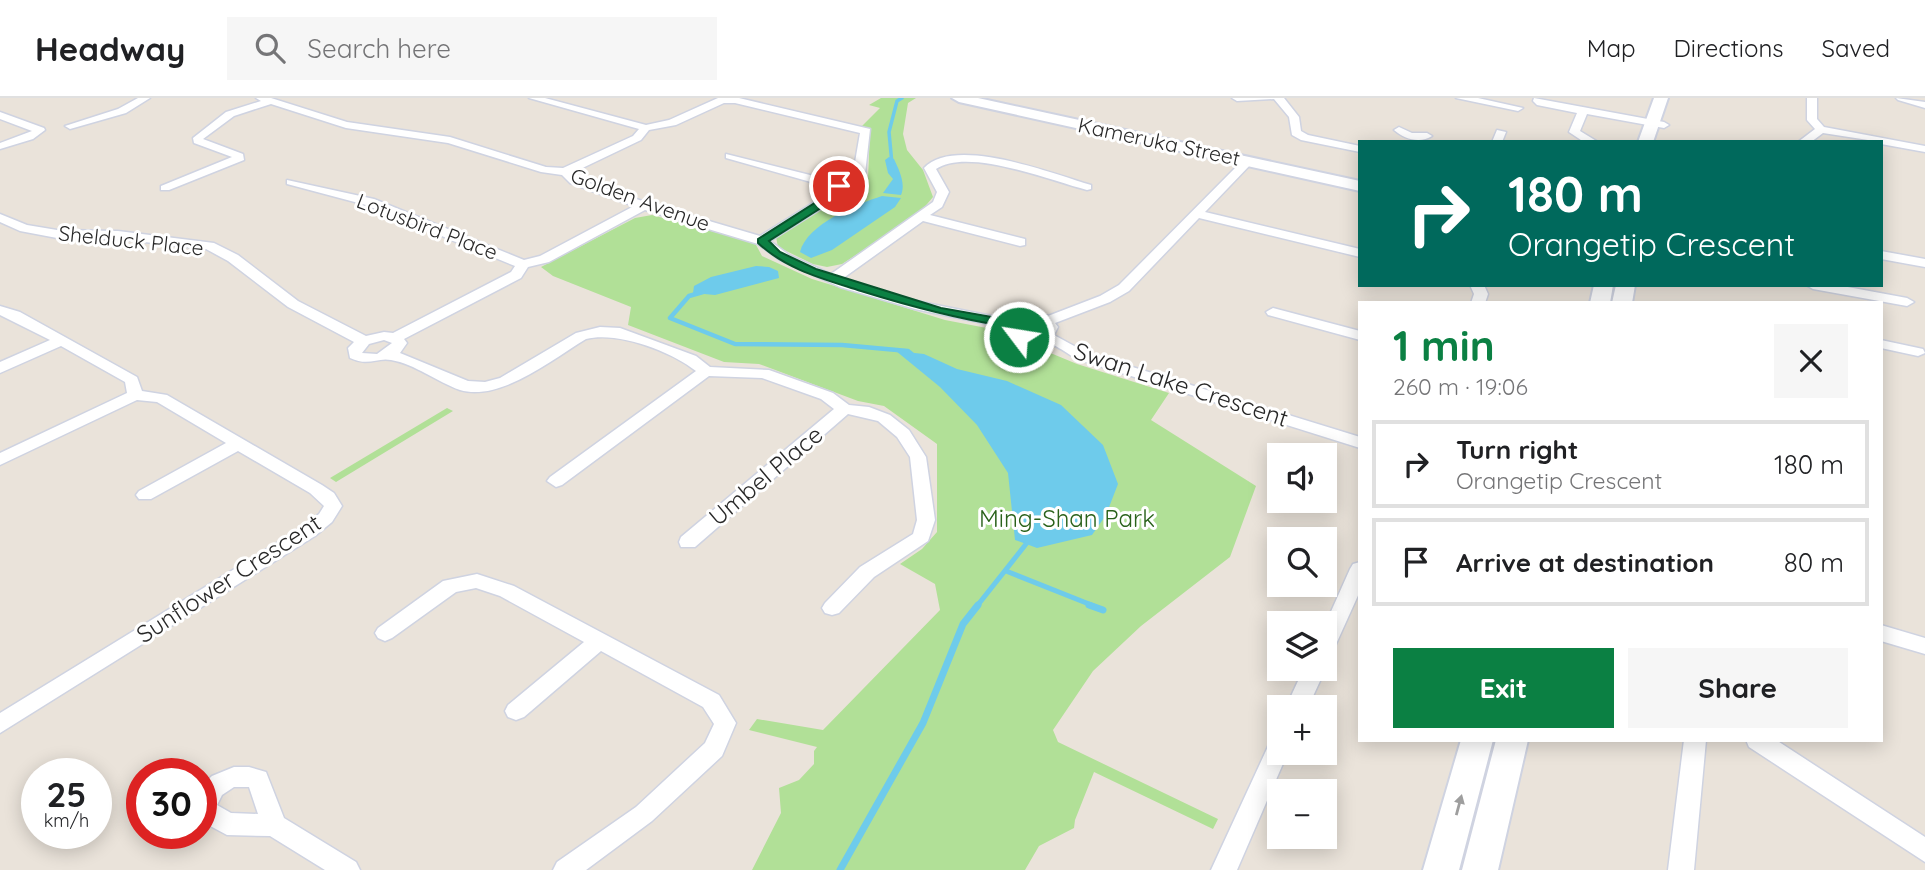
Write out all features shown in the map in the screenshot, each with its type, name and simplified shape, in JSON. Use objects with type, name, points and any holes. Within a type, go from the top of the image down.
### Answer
[{"type":"street","points":[[70,126],[122,111],[145,98]]},
{"type":"street","points":[[534,98],[646,128],[672,123],[720,99],[735,100],[866,131],[859,174],[855,180],[839,186],[831,197],[762,241]]},
{"type":"street","name":"Kameruka Street","points":[[959,98],[1358,184]]},
{"type":"street","name":"Kameruka Street","points":[[975,98],[1358,184]]},
{"type":"street","points":[[1237,98],[1270,98]]},
{"type":"street","points":[[1279,98],[1294,117],[1296,133],[1305,138],[1358,149]]},
{"type":"street","points":[[1461,98],[1518,108]]},
{"type":"street","points":[[1539,98],[1541,103],[1657,124]]},
{"type":"street","points":[[1660,140],[1657,124],[1661,98]]},
{"type":"street","points":[[1646,140],[1670,98]]},
{"type":"street","points":[[1812,98],[1812,120],[1821,130],[1876,140]]},
{"type":"street","points":[[1900,98],[1925,104]]},
{"type":"street","points":[[165,188],[240,158],[198,141],[198,138],[224,117],[266,99]]},
{"type":"street","name":"Golden Avenue","points":[[266,99],[346,125],[438,138],[545,170],[565,172],[573,181],[643,206],[762,241],[776,254],[833,279],[939,311],[1010,324]]},
{"type":"street","points":[[1583,111],[1574,132],[1589,140]]},
{"type":"street","points":[[0,115],[40,130],[37,134],[0,146]]},
{"type":"street","points":[[565,172],[637,138],[646,128]]},
{"type":"street","points":[[1806,140],[1821,130]]},
{"type":"street","points":[[1405,136],[1427,136]]},
{"type":"street","points":[[1883,141],[1925,149]]},
{"type":"street","points":[[730,156],[839,186]]},
{"type":"street","points":[[833,279],[938,204],[943,192],[930,168],[938,161],[951,158],[976,159],[1087,187]]},
{"type":"street","points":[[1046,328],[1029,316],[1017,318],[1010,324],[1010,331],[1019,337],[1032,338],[1046,328],[1124,288],[1248,161]]},
{"type":"street","name":"Lotusbird Place","points":[[291,182],[370,202],[523,264]]},
{"type":"street","points":[[396,338],[400,343],[390,354],[369,359],[358,357],[354,352],[364,341],[377,337],[396,338],[516,275],[523,264],[544,259],[643,206]]},
{"type":"street","points":[[1197,214],[1358,253]]},
{"type":"street","points":[[923,216],[1020,243]]},
{"type":"street","name":"Shelduck Place","points":[[0,219],[24,228],[57,234],[118,235],[209,246],[233,258],[293,304],[364,341]]},
{"type":"street","points":[[1883,255],[1925,263]]},
{"type":"street","points":[[1825,287],[1925,305]]},
{"type":"street","points":[[1849,287],[1907,302]]},
{"type":"street","points":[[0,310],[15,315],[132,380],[135,394],[0,460]]},
{"type":"street","points":[[1273,312],[1358,335]]},
{"type":"street","name":"Swan Lake Crescent","points":[[1046,328],[1082,356],[1358,442]]},
{"type":"street","points":[[390,354],[486,394],[581,336],[600,331],[620,332],[691,359],[706,370],[764,373],[827,396],[844,409],[869,412],[884,418],[903,434],[918,457],[926,520],[921,537],[867,572],[832,608]]},
{"type":"street","points":[[0,368],[61,341]]},
{"type":"street","points":[[1883,344],[1918,352]]},
{"type":"street","points":[[556,481],[706,370]]},
{"type":"street","name":"Sunflower Crescent","points":[[0,724],[326,519],[333,506],[328,497],[161,398],[135,394]]},
{"type":"street","name":"Umbel Place","points":[[688,542],[844,409]]},
{"type":"street","points":[[145,495],[238,444]]},
{"type":"street","points":[[1337,620],[1358,573]]},
{"type":"street","points":[[384,633],[450,586],[477,581],[507,591],[711,701],[725,723],[714,749],[644,814],[566,870]]},
{"type":"street","points":[[1883,634],[1925,646]]},
{"type":"street","points":[[516,711],[598,641]]},
{"type":"street","points":[[1441,870],[1476,742]]},
{"type":"street","points":[[1480,870],[1512,742]]},
{"type":"street","points":[[1681,870],[1695,742]]},
{"type":"street","points":[[1760,742],[1925,851]]},
{"type":"street","points":[[1224,870],[1271,765]]},
{"type":"street","points":[[274,825],[347,870]]},
{"type":"green space","points":[[881,98],[916,98],[908,103],[903,134],[907,150],[923,170],[933,197],[917,216],[842,264],[827,267],[813,264],[778,247],[776,237],[845,194],[846,189],[868,180],[870,129],[861,127],[880,108],[869,105]]},
{"type":"green space","name":"Ming-Shan Park","points":[[652,215],[755,243],[762,256],[812,279],[945,320],[997,330],[1016,345],[1036,347],[1077,364],[1169,393],[1151,420],[1256,486],[1230,557],[1141,626],[1093,671],[1053,730],[1058,742],[1218,819],[1213,829],[1094,772],[1074,828],[1039,846],[1025,870],[752,870],[781,813],[779,788],[799,780],[814,764],[814,751],[817,747],[749,730],[757,719],[823,730],[940,610],[935,584],[900,564],[922,549],[937,532],[937,444],[884,406],[858,401],[759,364],[724,362],[628,325],[631,307],[553,276],[541,267],[635,218]]},
{"type":"green space","points":[[447,408],[453,411],[336,482],[330,478]]},
{"type":"water","points":[[889,157],[894,159],[901,177],[901,195],[883,193],[893,179],[888,173],[885,160]]},
{"type":"water","points":[[882,196],[901,198],[895,207],[832,250],[811,258],[800,252],[812,233],[822,224],[847,210]]},
{"type":"water","points":[[756,266],[778,271],[779,278],[715,295],[693,293],[694,286],[711,277]]},
{"type":"water","points":[[896,351],[924,354],[957,369],[1007,381],[1061,405],[1103,445],[1118,484],[1106,515],[1092,535],[1037,548],[1015,540],[1008,473],[977,425],[940,387]]},
{"type":"waterway","points":[[892,164],[889,132],[897,101],[902,98]]},
{"type":"waterway","points":[[703,292],[689,296],[670,318],[735,344],[842,345],[908,351],[914,356]]},
{"type":"waterway","points":[[977,606],[1030,539]]},
{"type":"waterway","points":[[1006,571],[1094,606]]},
{"type":"waterway","points":[[840,870],[923,723],[963,624],[978,605]]},
{"type":"waterway","points":[[1089,605],[1103,610]]},
{"type":"route","points":[[839,186],[831,197],[762,241],[776,254],[811,272],[939,311],[1010,324],[1010,331],[1019,337]]}]
